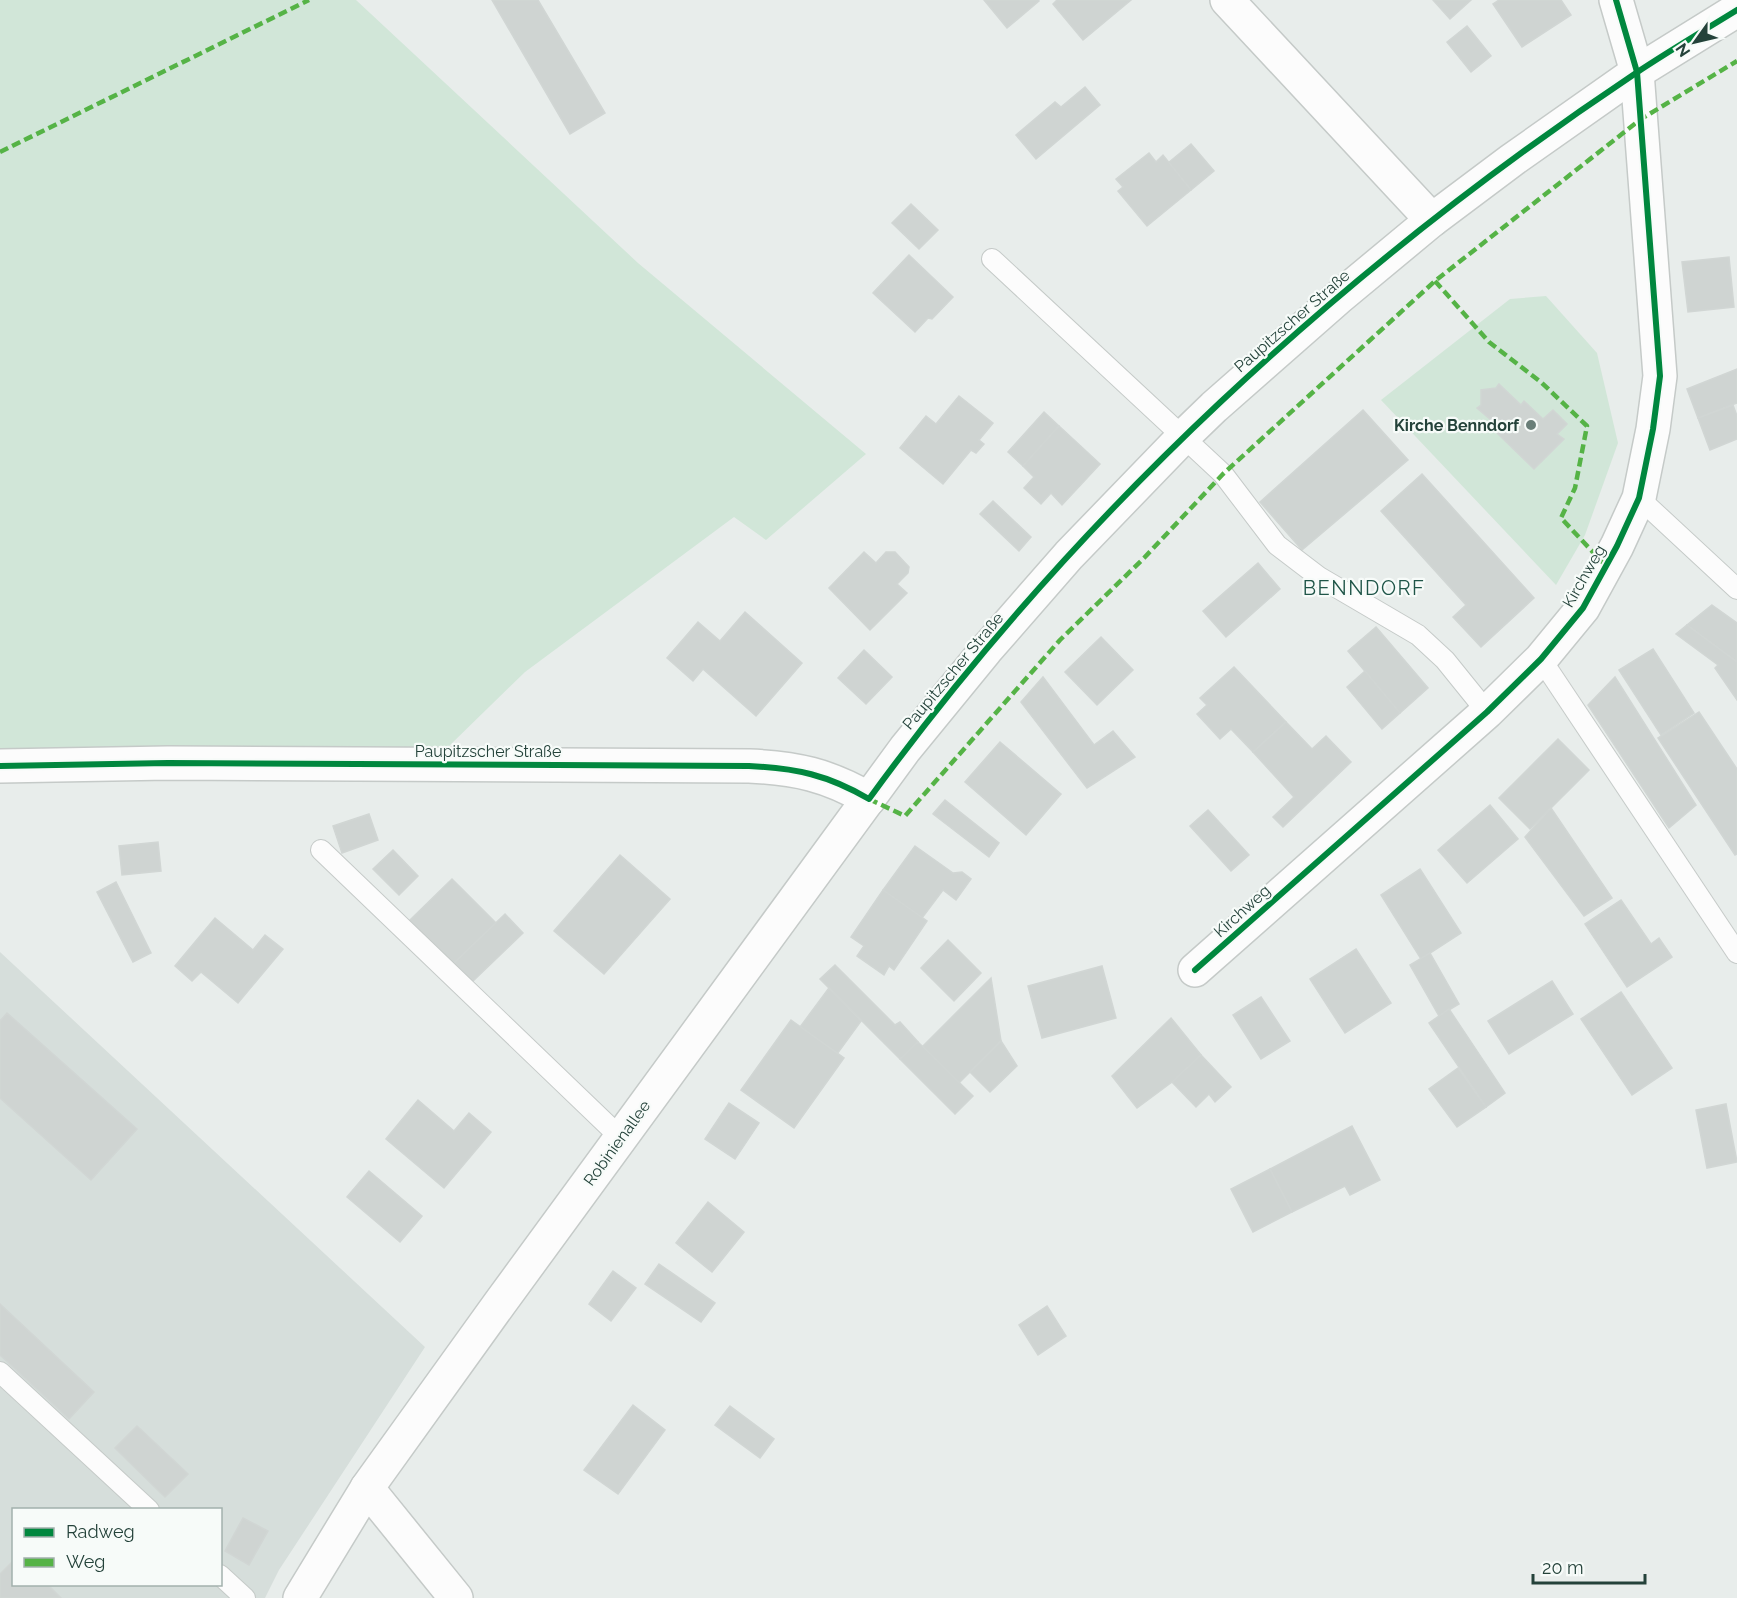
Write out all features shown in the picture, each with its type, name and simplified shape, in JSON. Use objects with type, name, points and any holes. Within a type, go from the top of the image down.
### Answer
[{"type":"street","points":[[1227,0],[1432,220]]},
{"type":"street","name":"Kirchweg","points":[[1196,970],[1487,712],[1541,659],[1583,608],[1640,498],[1660,376],[1637,72],[1616,0]]},
{"type":"street","name":"Paupitzscher Straße","points":[[0,766],[192,763],[761,767],[785,768],[820,776],[850,788],[869,799],[905,749],[986,650],[1069,555],[1184,436],[1338,298],[1432,220],[1512,160],[1637,72],[1737,10]]},
{"type":"street","name":"Robinienallee","points":[[300,1598],[367,1488],[869,799]]},
{"type":"street","points":[[367,1488],[456,1598]]},
{"type":"lane","points":[[992,259],[1223,474],[1277,545],[1319,577],[1418,635],[1445,660],[1487,712]]},
{"type":"lane","points":[[1640,498],[1737,589]]},
{"type":"lane","points":[[1541,659],[1737,953]]},
{"type":"lane","points":[[321,850],[621,1138]]},
{"type":"lane","points":[[0,1372],[148,1508]]},
{"type":"lane","points":[[222,1577],[245,1598]]},
{"type":"shaded area","points":[[0,952],[425,1347],[279,1570],[265,1598],[0,1598]]},
{"type":"green space","points":[[0,0],[356,0],[638,263],[866,454],[766,540],[734,517],[525,672],[447,748],[0,750]]},
{"type":"green space","points":[[1546,296],[1597,353],[1618,443],[1585,535],[1556,585],[1381,400],[1510,299]]},
{"type":"building","points":[[492,0],[538,0],[605,113],[570,134]]},
{"type":"building","points":[[984,0],[1038,0],[1039,1],[1007,28]]},
{"type":"building","points":[[1057,0],[1131,0],[1083,40],[1053,4]]},
{"type":"building","points":[[1433,0],[1471,0],[1450,19]]},
{"type":"building","points":[[1499,0],[1561,0],[1571,15],[1522,47],[1493,4]]},
{"type":"building","points":[[1467,26],[1491,56],[1471,72],[1447,42]]},
{"type":"building","points":[[1085,87],[1100,105],[1036,159],[1016,135],[1055,102],[1061,107]]},
{"type":"building","points":[[1191,144],[1214,171],[1191,190],[1168,163]]},
{"type":"building","points":[[1149,153],[1156,162],[1163,155],[1191,190],[1147,226],[1118,191],[1123,187],[1116,179]]},
{"type":"building","points":[[911,204],[938,230],[919,249],[892,223]]},
{"type":"building","points":[[909,255],[953,297],[932,319],[928,318],[915,332],[873,293]]},
{"type":"building","points":[[1729,257],[1734,307],[1688,312],[1682,262]]},
{"type":"building","points":[[1737,369],[1737,403],[1698,418],[1687,389]]},
{"type":"building","name":"Kirche Benndorf","points":[[1499,384],[1521,405],[1524,401],[1543,419],[1553,410],[1567,424],[1557,434],[1564,439],[1534,469],[1495,431],[1499,427],[1477,408],[1481,405],[1481,390],[1496,388]]},
{"type":"building","points":[[959,396],[993,423],[979,440],[984,444],[976,453],[971,450],[943,484],[900,448],[926,416],[936,424]]},
{"type":"building","points":[[1733,405],[1737,416],[1737,439],[1710,450],[1698,418]]},
{"type":"building","points":[[1363,410],[1408,460],[1302,550],[1260,502]]},
{"type":"building","points":[[1044,412],[1059,426],[1023,466],[1008,452]]},
{"type":"building","points":[[1059,426],[1100,464],[1062,505],[1051,493],[1041,504],[1024,488],[1034,477],[1023,466]]},
{"type":"building","points":[[1422,474],[1534,598],[1481,647],[1453,617],[1466,605],[1381,511]]},
{"type":"building","points":[[993,501],[1031,537],[1019,551],[980,514]]},
{"type":"building","points":[[864,552],[876,563],[886,552],[895,552],[909,567],[908,573],[897,584],[907,593],[870,630],[829,588]]},
{"type":"building","points":[[1258,563],[1280,589],[1226,637],[1203,611]]},
{"type":"building","points":[[1712,605],[1737,623],[1737,662],[1687,625]]},
{"type":"building","points":[[745,612],[802,663],[756,716],[703,669],[693,681],[667,658],[698,622],[720,641]]},
{"type":"building","points":[[1687,625],[1737,662],[1737,700],[1715,668],[1718,665],[1676,634]]},
{"type":"building","points":[[1376,627],[1428,688],[1400,713],[1348,651]]},
{"type":"building","points":[[1101,637],[1133,670],[1097,705],[1065,672]]},
{"type":"building","points":[[1653,649],[1694,713],[1661,735],[1619,670]]},
{"type":"building","points":[[864,650],[892,677],[866,704],[838,678]]},
{"type":"building","points":[[1234,667],[1286,722],[1253,752],[1231,729],[1220,739],[1197,714],[1207,705],[1200,698]]},
{"type":"building","points":[[1365,671],[1400,713],[1382,729],[1347,687]]},
{"type":"building","points":[[1043,677],[1094,745],[1113,731],[1135,757],[1087,788],[1021,702]]},
{"type":"building","points":[[1615,677],[1696,805],[1669,828],[1588,705]]},
{"type":"building","points":[[1699,712],[1737,769],[1737,854],[1735,855],[1658,738]]},
{"type":"building","points":[[1286,722],[1312,749],[1326,736],[1351,762],[1283,827],[1273,817],[1294,797],[1253,752]]},
{"type":"building","points":[[1558,739],[1589,770],[1530,829],[1499,798]]},
{"type":"building","points":[[1000,742],[1061,794],[1026,835],[965,782]]},
{"type":"building","points":[[945,800],[999,843],[989,857],[933,814]]},
{"type":"building","points":[[1490,805],[1518,839],[1467,883],[1438,850]]},
{"type":"building","points":[[1551,808],[1612,898],[1584,916],[1525,837]]},
{"type":"building","points":[[1208,810],[1249,855],[1231,871],[1190,826]]},
{"type":"building","points":[[369,814],[378,840],[342,853],[333,826]]},
{"type":"building","points":[[158,842],[161,871],[122,875],[119,846]]},
{"type":"building","points":[[915,846],[953,873],[962,872],[971,879],[956,900],[943,890],[922,918],[883,890]]},
{"type":"building","points":[[393,850],[418,876],[399,895],[373,869]]},
{"type":"building","points":[[620,855],[670,899],[604,974],[554,931]]},
{"type":"building","points":[[1420,869],[1461,933],[1421,959],[1381,895]]},
{"type":"building","points":[[452,879],[496,923],[453,964],[409,921]]},
{"type":"building","points":[[116,882],[151,953],[133,962],[97,892]]},
{"type":"building","points":[[883,890],[927,921],[894,970],[889,966],[884,975],[857,956],[864,946],[851,937]]},
{"type":"building","points":[[1621,900],[1651,944],[1659,938],[1672,957],[1627,987],[1585,924]]},
{"type":"building","points":[[505,914],[523,933],[471,983],[453,964]]},
{"type":"building","points":[[215,918],[253,950],[265,935],[283,949],[238,1003],[201,972],[192,981],[175,966]]},
{"type":"building","points":[[948,940],[981,973],[954,1001],[921,968]]},
{"type":"building","points":[[1356,949],[1391,1003],[1345,1033],[1310,979]]},
{"type":"building","points":[[1430,953],[1459,1004],[1439,1016],[1410,965]]},
{"type":"building","points":[[835,965],[895,1025],[900,1022],[918,1042],[900,1059],[820,979]]},
{"type":"building","points":[[1102,966],[1116,1018],[1042,1038],[1028,986]]},
{"type":"building","points":[[991,978],[1001,1041],[959,1083],[923,1046]]},
{"type":"building","points":[[1552,981],[1573,1014],[1509,1054],[1488,1021]]},
{"type":"building","points":[[829,988],[861,1021],[837,1054],[800,1027]]},
{"type":"building","points":[[1621,992],[1672,1068],[1632,1095],[1581,1019]]},
{"type":"building","points":[[1261,997],[1290,1041],[1261,1059],[1233,1015]]},
{"type":"building","points":[[1449,1009],[1505,1093],[1486,1107],[1429,1023]]},
{"type":"building","points":[[7,1013],[137,1129],[91,1180],[0,1098],[0,1021]]},
{"type":"building","points":[[1171,1018],[1201,1055],[1172,1082],[1137,1108],[1112,1076]]},
{"type":"building","points":[[791,1020],[844,1058],[794,1128],[741,1090]]},
{"type":"building","points":[[1001,1041],[1017,1066],[990,1092],[970,1072]]},
{"type":"building","points":[[918,1042],[973,1096],[955,1114],[900,1059]]},
{"type":"building","points":[[1201,1055],[1231,1087],[1215,1102],[1209,1094],[1196,1107],[1172,1082]]},
{"type":"building","points":[[1458,1068],[1486,1107],[1457,1127],[1429,1089]]},
{"type":"building","points":[[418,1100],[454,1131],[469,1113],[491,1132],[444,1188],[386,1139]]},
{"type":"building","points":[[729,1103],[759,1123],[735,1159],[705,1139]]},
{"type":"building","points":[[1726,1104],[1737,1162],[1707,1168],[1696,1110]]},
{"type":"building","points":[[1352,1126],[1380,1180],[1350,1195],[1345,1186],[1292,1212],[1270,1169]]},
{"type":"building","points":[[1270,1169],[1292,1212],[1253,1232],[1231,1189]]},
{"type":"building","points":[[369,1171],[422,1216],[400,1242],[347,1197]]},
{"type":"building","points":[[708,1202],[744,1232],[712,1272],[676,1243]]},
{"type":"building","points":[[659,1264],[715,1303],[701,1322],[645,1284]]},
{"type":"building","points":[[613,1271],[636,1288],[611,1321],[589,1304]]},
{"type":"building","points":[[0,1304],[94,1392],[69,1419],[0,1355]]},
{"type":"building","points":[[1047,1306],[1066,1336],[1038,1355],[1019,1325]]},
{"type":"building","points":[[633,1405],[665,1430],[618,1494],[584,1470]]},
{"type":"building","points":[[730,1406],[774,1439],[760,1458],[715,1425]]},
{"type":"building","points":[[137,1426],[188,1474],[165,1497],[115,1448]]},
{"type":"building","points":[[243,1518],[268,1531],[249,1565],[225,1551]]},
{"type":"building","points":[[12,1562],[12,1586],[49,1586],[61,1598],[0,1598],[0,1574]]},
{"type":"marked path","points":[[0,152],[309,0]]},
{"type":"marked path","points":[[869,799],[905,816],[1060,640],[1144,558],[1223,474],[1435,281],[1641,119],[1737,61]]},
{"type":"marked path","points":[[1435,281],[1489,342],[1542,383],[1587,426],[1575,488],[1561,518],[1606,566]]},
{"type":"cycle path","points":[[1195,970],[1487,712],[1541,659],[1583,608],[1617,546],[1639,498],[1653,429],[1660,376],[1637,72],[1616,0]]},
{"type":"cycle path","points":[[0,766],[168,763],[749,766],[811,774],[840,784],[869,799],[950,694],[1035,592],[1126,495],[1220,402],[1319,313],[1421,229],[1527,149],[1636,73],[1737,10]]},
{"type":"place","name":"Kirche Benndorf","points":[[1531,425]]},
{"type":"district","name":"BENNDORF","points":[[1364,588]]}]
